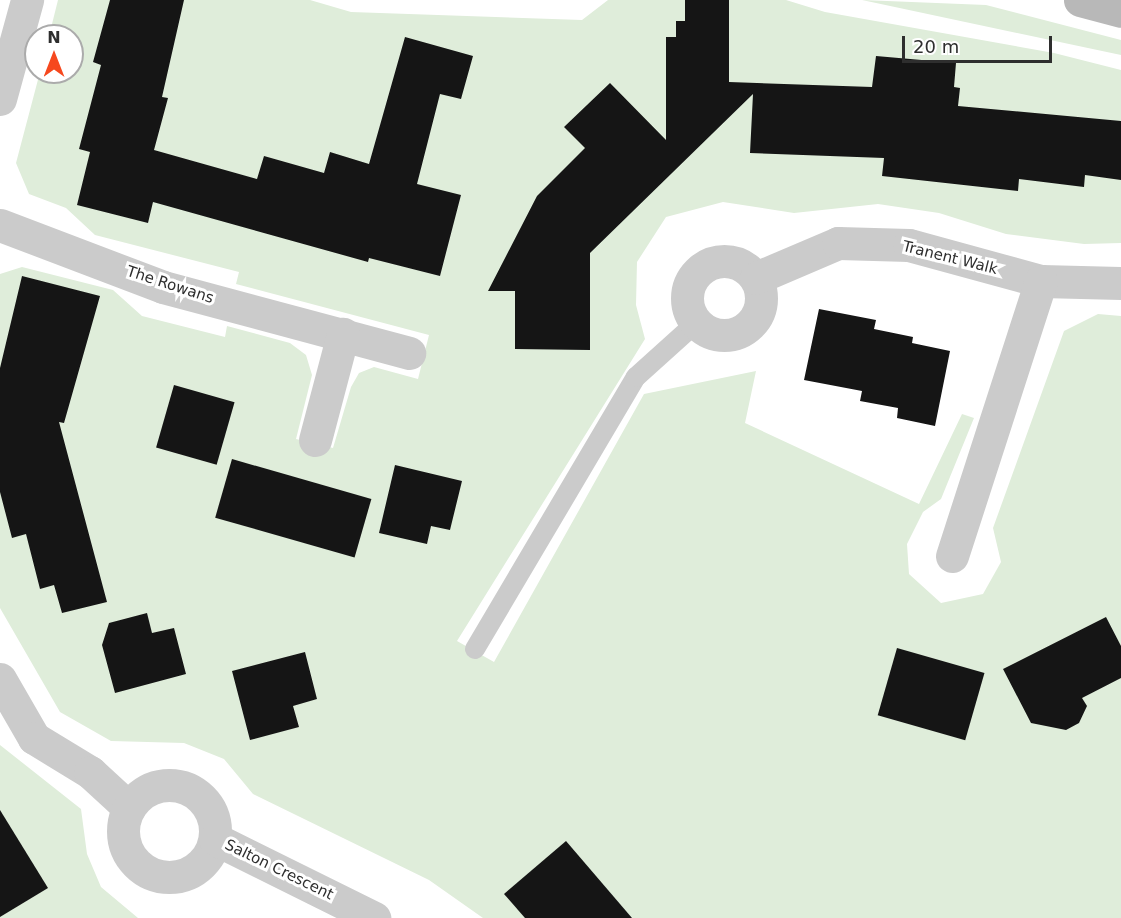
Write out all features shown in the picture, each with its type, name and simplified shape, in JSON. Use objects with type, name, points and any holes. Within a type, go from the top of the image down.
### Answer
[{"type":"street","points":[[0,99],[27,0]]},
{"type":"street","points":[[1080,0],[1121,11]]},
{"type":"street","name":"The Rowans","points":[[0,225],[163,287],[409,352]]},
{"type":"street","name":"Tranent Walk","points":[[756,278],[838,243],[909,245],[1041,281],[1121,283]]},
{"type":"street","points":[[735,262],[756,278],[761,305],[746,328],[720,335],[696,322],[689,311],[689,283],[708,264],[735,262]]},
{"type":"street","points":[[952,556],[1041,281]]},
{"type":"street","points":[[315,440],[343,334]]},
{"type":"street","points":[[0,679],[34,738],[90,772],[129,808]]},
{"type":"street","name":"Salton Crescent","points":[[154,788],[185,788],[210,808],[215,839],[204,861],[185,875],[153,874],[139,867],[124,839],[129,808],[154,788]]},
{"type":"street","name":"Salton Crescent","points":[[215,839],[374,918]]},
{"type":"lane","points":[[476,649],[636,377],[696,322]]},
{"type":"green space","points":[[58,0],[310,0],[351,12],[582,20],[608,0],[786,0],[825,12],[1054,53],[1121,70],[1121,243],[1084,244],[1006,234],[939,213],[878,204],[794,213],[723,202],[666,217],[637,262],[636,305],[645,339],[457,641],[494,662],[644,394],[756,371],[745,423],[919,504],[962,414],[974,418],[941,499],[923,512],[907,544],[909,574],[941,603],[983,594],[1001,562],[993,528],[1064,331],[1098,314],[1121,316],[1121,918],[483,918],[429,880],[253,794],[224,759],[184,743],[111,741],[60,712],[0,608],[0,274],[22,267],[113,290],[142,316],[225,337],[227,326],[290,343],[306,355],[312,375],[296,439],[333,448],[351,387],[359,373],[374,367],[418,379],[429,335],[236,284],[239,272],[95,235],[66,208],[29,194],[16,163],[37,84],[84,84],[84,24],[52,24]]},
{"type":"green space","points":[[862,0],[986,5],[1121,40],[1121,55]]},
{"type":"green space","points":[[0,745],[81,809],[87,854],[101,887],[138,918],[0,918]]},
{"type":"building","points":[[110,0],[184,0],[162,97],[168,98],[154,150],[257,179],[264,156],[324,173],[330,152],[369,164],[405,37],[473,56],[461,99],[440,94],[417,184],[461,195],[440,276],[369,258],[368,262],[153,202],[148,223],[77,205],[90,152],[79,149],[101,65],[93,62]]},
{"type":"building","points":[[685,0],[729,0],[729,82],[872,87],[876,56],[956,63],[954,87],[960,88],[958,106],[1121,121],[1121,180],[1085,175],[1084,187],[1019,179],[1018,191],[882,176],[884,158],[750,153],[753,94],[590,253],[590,350],[515,349],[515,291],[488,291],[537,196],[585,148],[564,127],[610,83],[666,140],[666,37],[676,37],[676,21],[685,21]]},
{"type":"building","points":[[22,276],[100,296],[64,423],[59,422],[107,602],[62,613],[54,585],[40,589],[26,534],[12,538],[0,492],[0,368]]},
{"type":"building","points":[[819,309],[876,320],[874,329],[913,337],[912,343],[950,351],[935,426],[897,418],[898,408],[860,401],[862,391],[804,380]]},
{"type":"building","points":[[174,385],[235,402],[217,465],[156,447]]},
{"type":"building","points":[[232,459],[371,499],[355,558],[215,518]]},
{"type":"building","points":[[395,465],[462,481],[450,530],[431,526],[427,544],[379,533]]},
{"type":"building","points":[[147,613],[152,633],[174,628],[186,674],[115,693],[102,645],[109,623]]},
{"type":"building","points":[[1106,617],[1121,646],[1121,678],[1082,698],[1087,706],[1079,723],[1066,730],[1031,723],[1003,669]]},
{"type":"building","points":[[897,648],[984,673],[965,740],[878,715]]},
{"type":"building","points":[[305,652],[317,699],[293,706],[299,727],[250,740],[232,671]]},
{"type":"building","points":[[0,810],[48,888],[0,917]]},
{"type":"building","points":[[566,841],[632,918],[525,918],[504,894]]}]
